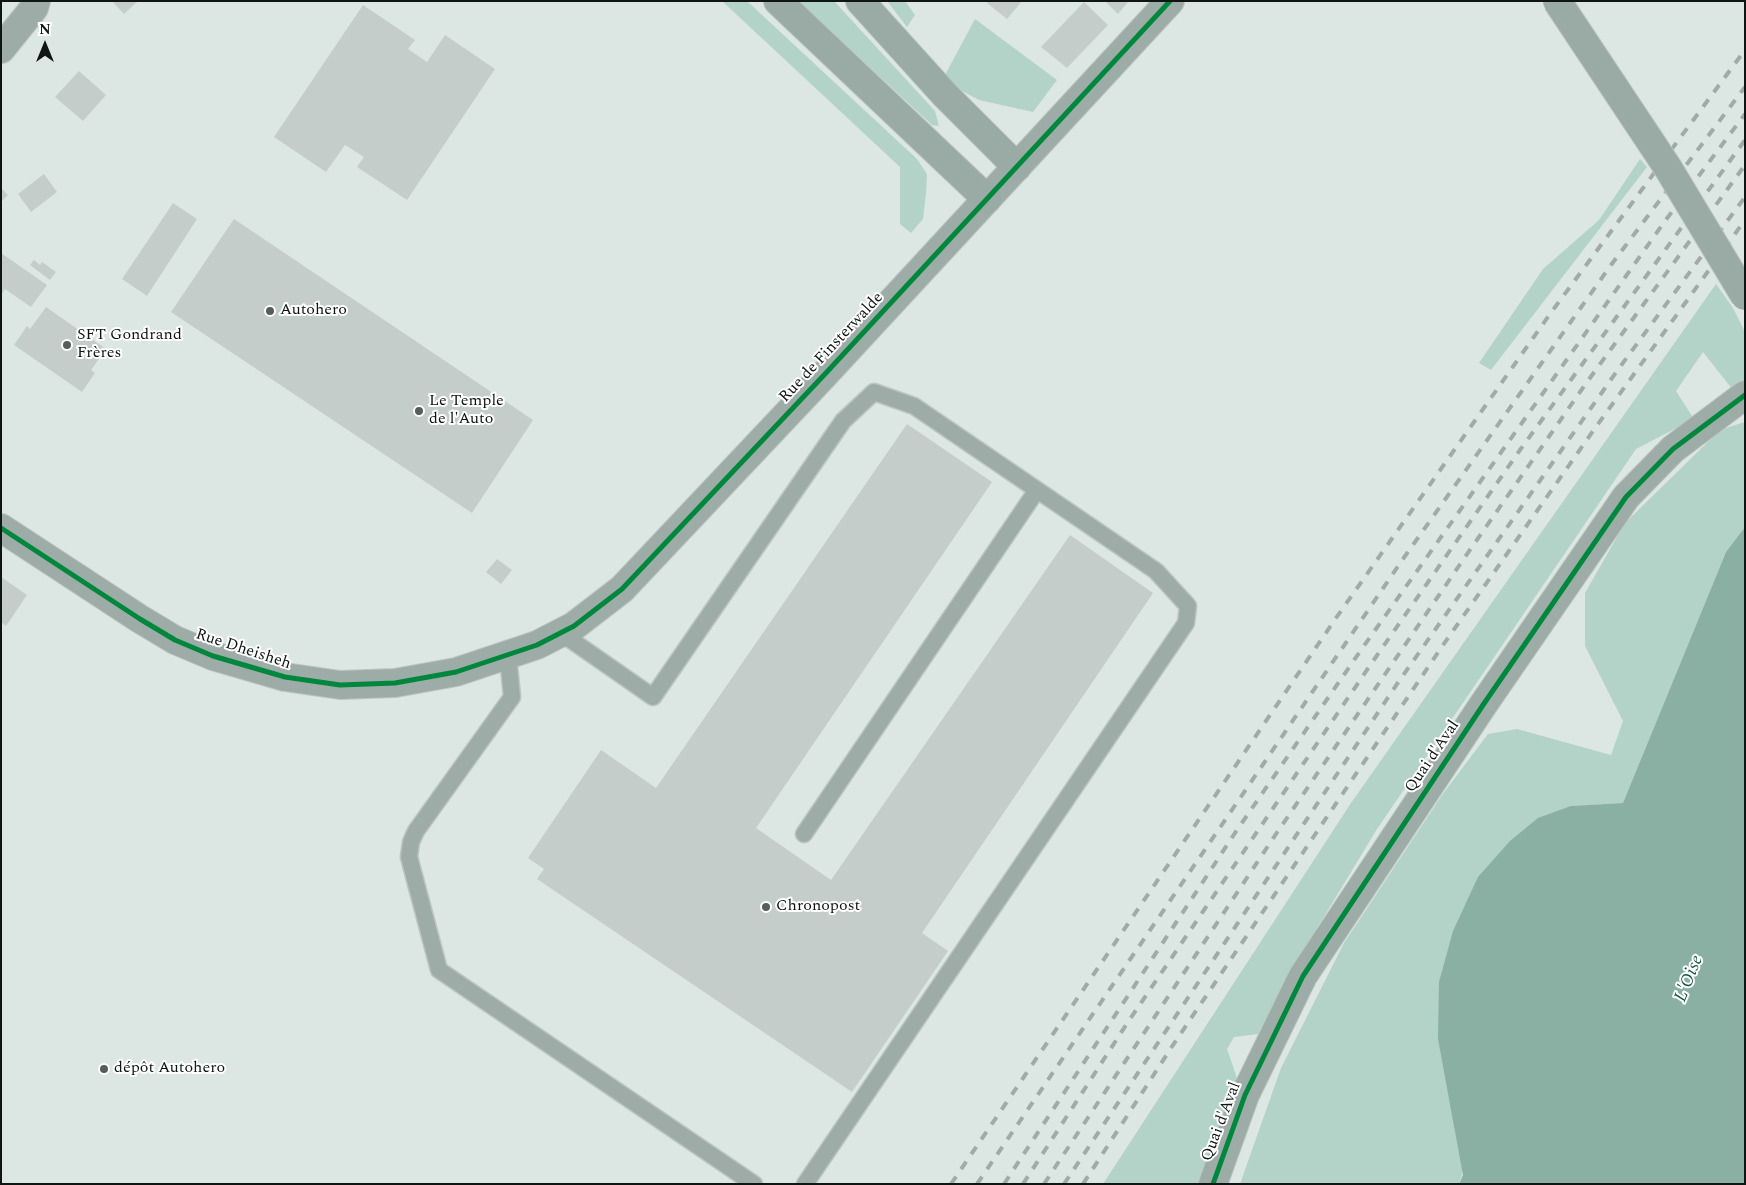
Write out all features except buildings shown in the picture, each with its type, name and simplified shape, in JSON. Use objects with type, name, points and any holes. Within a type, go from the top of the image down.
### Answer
[{"type":"main road","points":[[778,1],[987,199]]},
{"type":"main road","points":[[860,1],[945,95],[1017,167]]},
{"type":"main road","points":[[1557,1],[1668,168],[1745,296]]},
{"type":"street","points":[[1,49],[34,8],[36,1]]},
{"type":"street","name":"Rue de Finsterwalde","points":[[479,666],[508,656],[561,633],[607,603],[639,572],[1170,1]]},
{"type":"street","name":"Quai d'Aval","points":[[1213,1184],[1245,1095],[1302,976],[1483,705],[1626,497],[1654,466],[1690,434],[1745,395]]},
{"type":"street","name":"Rue Dheisheh","points":[[1,528],[140,620],[175,640],[213,656],[249,668],[302,681],[357,685],[417,680],[479,666]]},
{"type":"lane","points":[[561,633],[654,697],[843,421],[874,392],[914,406],[1156,572],[1188,606],[1186,623],[805,1184]]},
{"type":"lane","points":[[804,834],[1036,490]]},
{"type":"lane","points":[[508,656],[512,697],[416,831],[411,842],[408,857],[439,970],[754,1184]]},
{"type":"shaded area","points":[[722,1],[747,1],[917,159],[927,174],[926,193],[923,219],[911,233],[900,224],[900,167]]},
{"type":"shaded area","points":[[798,1],[834,1],[935,111],[939,126],[932,125]]},
{"type":"shaded area","points":[[887,1],[905,1],[915,15],[907,27]]},
{"type":"shaded area","points":[[975,19],[1057,80],[1033,112],[979,100],[962,91],[945,75]]},
{"type":"shaded area","points":[[1640,159],[1647,167],[1491,370],[1479,363],[1543,269],[1599,220]]},
{"type":"shaded area","points":[[1716,284],[1733,308],[1745,332],[1745,382],[1733,390],[1703,352],[1676,391],[1694,419],[1636,449],[1377,829],[1316,930],[1258,1034],[1234,1037],[1227,1049],[1239,1084],[1211,1184],[1103,1184],[1351,803]]},
{"type":"shaded area","points":[[1745,422],[1745,527],[1726,552],[1623,803],[1571,806],[1459,1184],[1240,1184],[1281,1068],[1344,943],[1442,795],[1488,734],[1517,729],[1611,755],[1623,721],[1585,646],[1585,593],[1625,523],[1720,430]]},
{"type":"water","name":"L'Oise","points":[[1745,527],[1745,1184],[1459,1184],[1463,1175],[1438,1039],[1439,982],[1453,931],[1478,877],[1510,841],[1538,818],[1571,806],[1623,803],[1726,552]]},
{"type":"railway","points":[[951,1184],[1336,618],[1550,314],[1745,50]]},
{"type":"railway","points":[[977,1184],[1403,559],[1611,265],[1745,87]]},
{"type":"railway","points":[[1004,1184],[1237,830],[1361,650],[1665,221],[1745,114]]},
{"type":"railway","points":[[1023,1184],[1128,1022],[1371,664],[1520,450],[1745,140]]},
{"type":"railway","points":[[1044,1184],[1276,834],[1465,557],[1587,382],[1745,165]]},
{"type":"railway","points":[[1064,1184],[1397,684],[1617,371],[1745,197]]},
{"type":"railway","points":[[1083,1184],[1173,1045],[1441,648],[1593,431],[1745,220]]},
{"type":"cycle path","points":[[1,528],[175,640],[213,656],[285,677],[340,685],[395,683],[456,672],[537,645],[574,626],[622,589],[825,374],[1170,1]]},
{"type":"cycle path","points":[[1213,1184],[1245,1095],[1303,976],[1483,705],[1626,497],[1673,449],[1745,395]]},
{"type":"place","name":"Autohero","points":[[270,311]]},
{"type":"place","name":"SFT Gondrand Frères","points":[[67,345]]},
{"type":"place","name":"Le Temple de l'Auto","points":[[419,411]]},
{"type":"place","name":"Chronopost","points":[[766,907]]},
{"type":"place","name":"dépôt Autohero","points":[[104,1069]]}]
